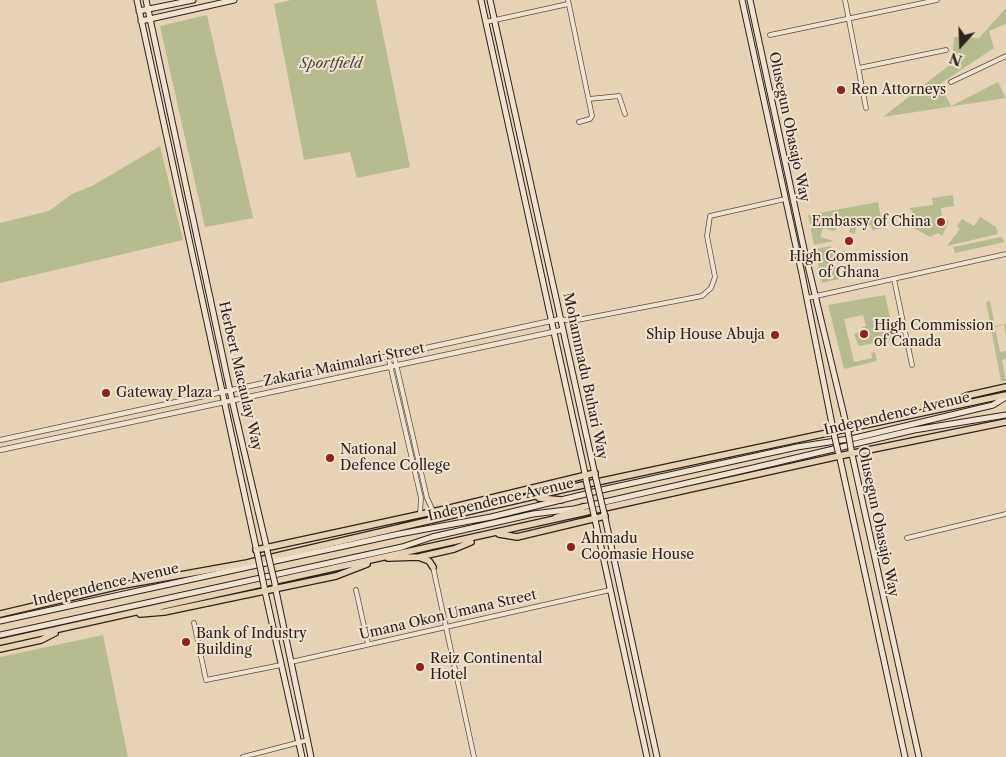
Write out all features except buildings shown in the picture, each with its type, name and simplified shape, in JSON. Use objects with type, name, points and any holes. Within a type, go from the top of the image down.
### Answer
[{"type":"main road","name":"Herbert Macaulay Way","points":[[137,0],[302,757]]},
{"type":"main road","name":"Herbert Macaulay Way","points":[[146,0],[311,757]]},
{"type":"main road","points":[[139,11],[193,0]]},
{"type":"main road","points":[[141,21],[234,0]]},
{"type":"main road","name":"Mohammadu Buhari Way","points":[[481,0],[647,757]]},
{"type":"main road","name":"Mohammadu Buhari Way","points":[[490,0],[657,757]]},
{"type":"main road","name":"Olusegun Obasajo Way","points":[[742,0],[827,390],[838,454],[905,757]]},
{"type":"main road","name":"Olusegun Obasajo Way","points":[[750,0],[800,231],[852,451],[919,757]]},
{"type":"main road","points":[[792,232],[800,231]]},
{"type":"main road","points":[[941,409],[966,396],[1006,387]]},
{"type":"main road","points":[[827,390],[837,388]]},
{"type":"main road","name":"Independence Avenue","points":[[0,614],[119,586],[246,563],[532,497],[1006,396]]},
{"type":"main road","name":"Independence Avenue","points":[[0,621],[399,534],[491,517],[797,448],[855,438],[993,405],[1006,396]]},
{"type":"main road","name":"Independence Avenue","points":[[0,635],[402,547],[432,537],[533,514],[583,507],[947,423],[1006,415]]},
{"type":"main road","name":"Independence Avenue","points":[[539,524],[838,454],[1006,422]]},
{"type":"main road","points":[[256,551],[595,476]]},
{"type":"main road","points":[[532,497],[561,500]]},
{"type":"main road","points":[[0,649],[61,629],[121,615],[539,524],[583,507]]},
{"type":"main road","points":[[497,534],[517,536],[594,516],[605,515]]},
{"type":"main road","points":[[384,558],[398,560],[441,553],[480,537]]},
{"type":"main road","points":[[433,567],[435,558],[441,553]]},
{"type":"main road","points":[[419,557],[429,561],[433,567]]},
{"type":"main road","points":[[128,614],[164,612],[265,588],[350,572],[374,560]]},
{"type":"main road","points":[[0,642],[40,637]]},
{"type":"main road","points":[[630,678],[640,677]]},
{"type":"street","points":[[845,0],[866,108]]},
{"type":"street","points":[[900,0],[901,7]]},
{"type":"street","points":[[770,35],[937,0]]},
{"type":"street","points":[[486,22],[568,2],[589,99],[591,118],[579,122]]},
{"type":"street","points":[[859,68],[946,50]]},
{"type":"street","points":[[951,82],[1006,56]]},
{"type":"street","points":[[589,99],[618,96],[625,114]]},
{"type":"street","name":"Zakaria Maimalari Street","points":[[0,440],[550,321],[560,319],[572,321],[702,296],[711,288],[715,277],[708,236],[710,216],[785,199]]},
{"type":"street","points":[[807,298],[1006,254]]},
{"type":"street","points":[[894,279],[912,365]]},
{"type":"street","name":"Zakaria Maimalari Street","points":[[0,450],[562,330],[572,321]]},
{"type":"street","points":[[394,355],[427,498],[433,511]]},
{"type":"street","points":[[388,356],[420,498],[420,514]]},
{"type":"street","points":[[61,427],[64,436]]},
{"type":"street","points":[[907,538],[1006,514]]},
{"type":"street","points":[[433,567],[474,757]]},
{"type":"street","points":[[356,590],[368,644]]},
{"type":"street","name":"Umana Okon Umana Street","points":[[291,662],[610,590]]},
{"type":"street","points":[[194,623],[206,680],[282,665]]},
{"type":"street","points":[[243,757],[308,740]]},
{"type":"green space","name":"Sportfield","points":[[291,0],[376,0],[410,167],[357,178],[350,152],[304,160],[274,4]]},
{"type":"green space","points":[[1006,8],[1006,24],[989,31],[994,48],[940,84],[951,106],[998,82],[1006,98],[883,117],[952,63],[954,37],[979,38]]},
{"type":"green space","points":[[207,15],[253,218],[205,227],[160,26]]},
{"type":"green space","points":[[160,146],[183,240],[0,283],[0,223],[49,211],[72,194],[92,186]]},
{"type":"green space","points":[[953,195],[954,206],[941,208],[942,217],[949,221],[942,236],[938,233],[930,237],[910,226],[914,220],[912,211],[909,208],[933,205],[932,198]]},
{"type":"green space","points":[[878,202],[883,228],[872,230],[871,225],[856,228],[855,234],[849,232],[850,228],[838,224],[835,231],[823,228],[820,237],[834,241],[814,245],[808,215]]},
{"type":"green space","points":[[980,217],[996,227],[998,234],[947,246],[960,229],[957,226],[962,219],[974,226]]},
{"type":"green space","points":[[1001,237],[1005,242],[955,253],[953,247]]},
{"type":"green space","points":[[831,246],[832,253],[845,251],[846,254],[833,257],[839,279],[822,283],[815,249]]},
{"type":"green space","points":[[885,295],[895,339],[859,346],[854,334],[863,331],[862,327],[866,326],[863,315],[844,319],[854,362],[872,358],[871,353],[875,352],[877,361],[844,369],[828,305]]},
{"type":"green space","points":[[990,301],[995,326],[1006,324],[1006,336],[1004,325],[995,327],[1000,352],[1006,351],[1006,358],[1002,360],[1006,381],[1001,381],[986,302]]},
{"type":"green space","points":[[103,635],[128,757],[0,757],[0,657]]},
{"type":"place","name":"Ren Attorneys","points":[[841,90]]},
{"type":"place","name":"Embassy of China","points":[[941,222]]},
{"type":"place","name":"High Commission of Ghana","points":[[849,241]]},
{"type":"place","name":"High Commission of Canada","points":[[864,334]]},
{"type":"place","name":"Ship House Abuja","points":[[775,335]]},
{"type":"place","name":"Gateway Plaza","points":[[106,393]]},
{"type":"place","name":"National Defence College","points":[[330,458]]},
{"type":"place","name":"Ahmadu Coomasie House","points":[[571,547]]},
{"type":"place","name":"Bank of Industry Building","points":[[186,642]]},
{"type":"place","name":"Reiz Continental Hotel","points":[[420,667]]}]
